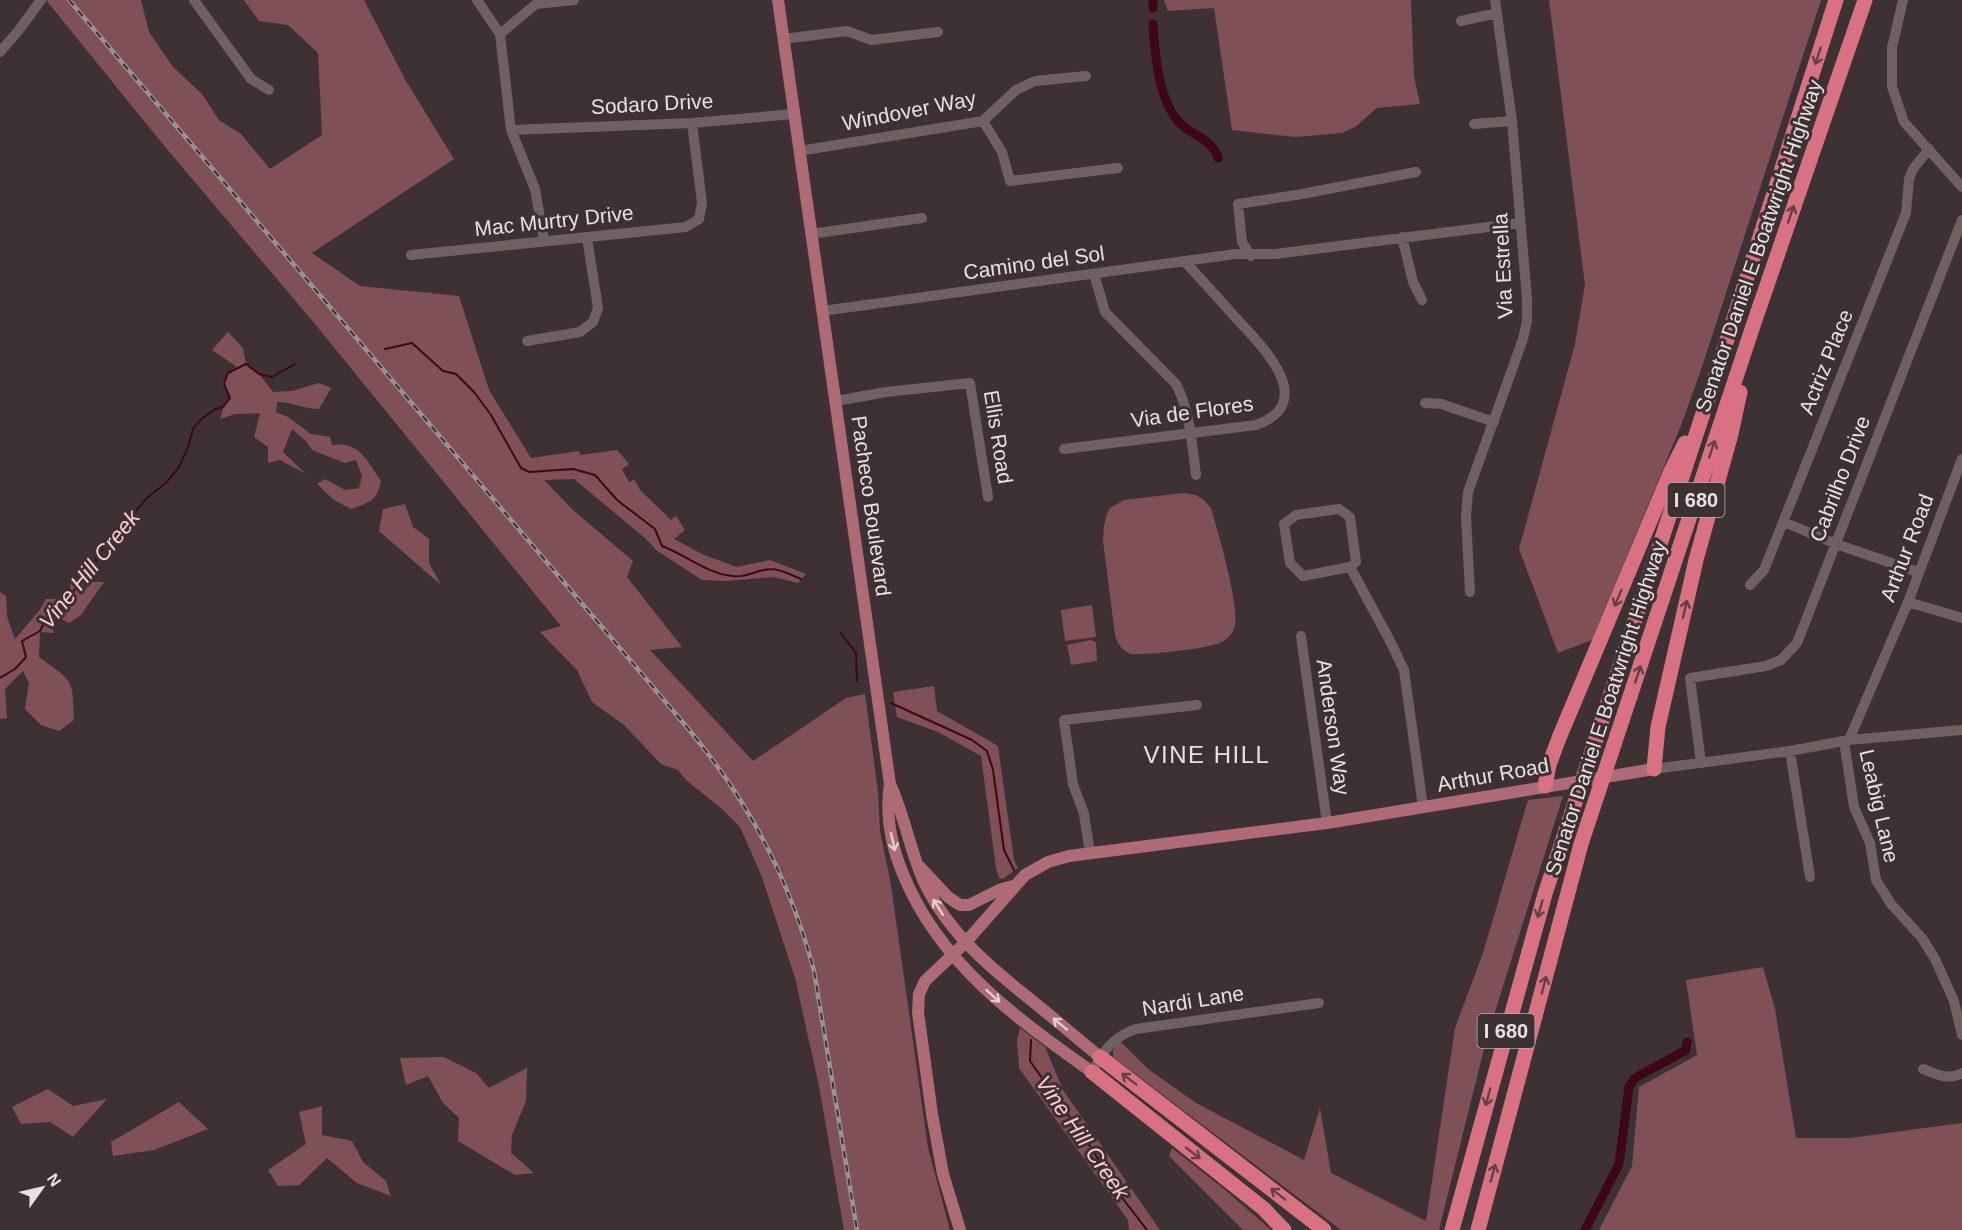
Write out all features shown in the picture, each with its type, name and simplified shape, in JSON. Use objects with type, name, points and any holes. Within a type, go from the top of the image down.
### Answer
[{"type":"highway","name":"Senator Daniel E Boatwright Highway","points":[[1452,1230],[1524,967],[1564,833],[1704,412],[1836,0]]},
{"type":"highway","name":"Senator Daniel E Boatwright Highway","points":[[1478,1230],[1581,844],[1754,323],[1865,0]]},
{"type":"highway","points":[[1654,769],[1661,715],[1701,540],[1733,423],[1754,323]]},
{"type":"highway","points":[[1545,786],[1549,765],[1563,727],[1671,471],[1704,412]]},
{"type":"highway","points":[[1100,1057],[1324,1230]]},
{"type":"highway","points":[[1092,1072],[1264,1209],[1284,1230]]},
{"type":"main road","name":"Pacheco Boulevard","points":[[778,0],[890,784],[924,882],[937,906],[965,943],[1020,992],[1100,1057]]},
{"type":"main road","name":"Arthur Road","points":[[952,956],[1030,871],[1048,862],[1090,853],[1327,823],[1654,769]]},
{"type":"main road","name":"Pacheco Boulevard","points":[[890,784],[888,814],[891,837],[898,861],[910,893],[939,940],[967,972],[1015,1015],[1092,1072]]},
{"type":"main road","points":[[918,866],[948,897],[960,905],[969,905],[999,890],[1016,885]]},
{"type":"main road","points":[[952,956],[925,981],[919,994],[918,1012],[943,1174],[960,1230]]},
{"type":"street","points":[[0,52],[41,0]]},
{"type":"street","points":[[194,0],[251,79],[269,90]]},
{"type":"street","points":[[477,0],[500,34],[511,130],[535,189],[544,240]]},
{"type":"street","points":[[500,34],[536,4],[574,0]]},
{"type":"street","name":"Via Estrella","points":[[1470,592],[1466,517],[1468,492],[1523,339],[1527,321],[1512,121],[1495,0]]},
{"type":"street","points":[[1903,0],[1892,48],[1892,87],[1904,122],[1962,188]]},
{"type":"street","points":[[1461,21],[1497,13]]},
{"type":"street","points":[[783,39],[847,31],[871,40],[938,32]]},
{"type":"street","name":"Windover Way","points":[[799,151],[983,121],[1016,90],[1035,81],[1086,76]]},
{"type":"street","name":"Sodaro Drive","points":[[511,130],[692,123],[794,114]]},
{"type":"street","points":[[983,121],[1002,152],[1010,181],[1118,168]]},
{"type":"street","points":[[1474,124],[1512,121]]},
{"type":"street","name":"Mac Murtry Drive","points":[[411,255],[686,226],[699,219],[702,203],[692,123]]},
{"type":"street","name":"Actriz Place","points":[[1750,585],[1764,570],[1784,522],[1906,213],[1913,169],[1929,149]]},
{"type":"street","points":[[1251,255],[1242,242],[1238,204],[1416,172]]},
{"type":"street","points":[[811,234],[922,218]]},
{"type":"street","name":"Cabrilho Drive","points":[[1701,763],[1690,678],[1766,666],[1781,660],[1797,642],[1962,220]]},
{"type":"street","name":"Camino del Sol","points":[[822,311],[1236,254],[1275,254],[1520,223]]},
{"type":"street","points":[[1402,237],[1413,282],[1422,300]]},
{"type":"street","points":[[527,341],[580,332],[593,322],[598,308],[587,238]]},
{"type":"street","name":"Via de Flores","points":[[1064,449],[1256,425],[1268,421],[1277,414],[1283,403],[1285,390],[1280,373],[1269,352],[1185,262]]},
{"type":"street","points":[[1094,274],[1105,312],[1176,384],[1182,395],[1196,475]]},
{"type":"street","name":"Ellis Road","points":[[836,401],[886,392],[970,383],[988,497]]},
{"type":"street","points":[[1425,403],[1441,404],[1494,422]]},
{"type":"street","name":"Arthur Road","points":[[1654,769],[1790,751],[1846,740],[1908,602],[1962,459]]},
{"type":"street","points":[[1339,509],[1350,518],[1356,562],[1350,567],[1303,576],[1290,563],[1284,524],[1296,515],[1339,509]]},
{"type":"street","points":[[1784,522],[1836,544],[1918,572]]},
{"type":"street","points":[[1350,567],[1404,670],[1423,807]]},
{"type":"street","points":[[1908,602],[1962,618]]},
{"type":"street","name":"Anderson Way","points":[[1301,636],[1327,823]]},
{"type":"street","points":[[1090,853],[1084,814],[1073,784],[1064,720],[1197,705]]},
{"type":"street","points":[[1846,740],[1962,730]]},
{"type":"street","name":"Leabig Lane","points":[[1846,740],[1854,807],[1870,843],[1876,880],[1891,904],[1922,939],[1935,959],[1954,1001],[1962,1035]]},
{"type":"street","points":[[1790,751],[1810,876]]},
{"type":"street","name":"Nardi Lane","points":[[1092,1072],[1100,1057],[1116,1038],[1125,1032],[1319,1003]]},
{"type":"street","points":[[1923,1069],[1954,1078],[1962,1073]]},
{"type":"shaded area","points":[[46,0],[141,0],[149,32],[173,67],[202,94],[219,120],[241,134],[270,169],[322,135],[318,53],[288,25],[259,21],[244,0],[364,0],[406,81],[454,159],[312,253],[360,286],[459,296],[489,390],[531,458],[579,451],[580,455],[617,450],[629,464],[622,469],[629,482],[634,479],[640,490],[671,520],[676,516],[685,530],[674,539],[704,555],[737,567],[770,560],[806,574],[798,583],[774,577],[725,581],[702,580],[656,550],[645,538],[574,479],[544,480],[574,511],[633,561],[627,577],[682,647],[650,650],[753,761],[846,698],[865,694],[878,791],[880,831],[891,885],[928,1148],[950,1230],[844,1230],[819,1086],[795,978],[762,877],[740,827],[686,780],[678,770],[661,764],[624,725],[592,702],[577,670],[540,632],[561,626],[310,318],[161,142]]},
{"type":"shaded area","points":[[1164,0],[1411,0],[1414,76],[1420,104],[1377,108],[1355,127],[1342,133],[1296,137],[1232,130],[1214,8],[1168,11]]},
{"type":"shaded area","points":[[1549,0],[1821,0],[1680,428],[1592,640],[1558,653],[1519,549],[1575,344],[1585,285]]},
{"type":"shaded area","points":[[228,332],[243,348],[246,364],[259,374],[273,392],[292,391],[319,383],[331,388],[319,409],[277,402],[276,412],[288,417],[311,434],[330,437],[332,445],[350,446],[362,454],[381,481],[377,493],[371,500],[351,509],[334,500],[317,484],[325,479],[345,490],[359,488],[362,476],[356,460],[345,463],[312,450],[306,441],[292,429],[283,452],[306,474],[280,460],[268,463],[268,447],[254,437],[260,413],[235,414],[220,419],[224,406],[230,398],[224,384],[228,373],[237,367],[212,350]]},
{"type":"shaded area","points":[[1183,493],[1199,497],[1211,508],[1232,589],[1236,620],[1234,629],[1226,639],[1214,645],[1151,654],[1131,654],[1121,647],[1115,635],[1103,541],[1107,514],[1110,508],[1124,500]]},
{"type":"shaded area","points":[[405,504],[413,527],[429,539],[429,563],[441,585],[379,531],[383,509]]},
{"type":"shaded area","points":[[71,579],[81,579],[85,590],[91,582],[104,582],[81,615],[69,623],[55,616],[53,633],[40,632],[39,657],[68,681],[73,695],[74,720],[59,731],[41,725],[25,709],[29,683],[23,671],[5,689],[7,718],[0,719],[0,592],[6,596],[7,617],[15,639],[39,611],[46,599],[69,599]]},
{"type":"shaded area","points":[[1092,605],[1096,637],[1065,641],[1061,610]]},
{"type":"shaded area","points":[[1091,640],[1096,642],[1097,661],[1071,665],[1067,645]]},
{"type":"shaded area","points":[[934,686],[937,711],[998,746],[1014,860],[1018,868],[1003,879],[999,878],[996,868],[981,756],[938,732],[897,717],[893,692]]},
{"type":"shaded area","points":[[1563,796],[1487,1037],[1439,1230],[1341,1230],[1113,1057],[1113,1050],[1120,1041],[1148,1069],[1196,1103],[1304,1160],[1320,1108],[1331,1173],[1426,1221],[1455,1028],[1483,953],[1528,800]]},
{"type":"shaded area","points":[[1763,967],[1775,1009],[1796,1138],[1850,1138],[1962,1123],[1962,1230],[1599,1230],[1632,1166],[1639,1087],[1697,1055],[1686,980]]},
{"type":"shaded area","points":[[1020,1028],[1045,1047],[1063,1090],[1160,1230],[1129,1230],[1128,1220],[1019,1068],[1017,1040]]},
{"type":"shaded area","points":[[444,1057],[476,1073],[489,1088],[527,1068],[526,1101],[512,1135],[511,1153],[534,1173],[515,1175],[458,1141],[459,1118],[443,1103],[428,1076],[406,1085],[400,1058]]},
{"type":"shaded area","points":[[48,1089],[73,1106],[107,1099],[73,1137],[50,1122],[21,1124],[12,1107]]},
{"type":"shaded area","points":[[179,1102],[208,1129],[154,1150],[113,1156],[111,1142]]},
{"type":"shaded area","points":[[322,1106],[322,1135],[352,1141],[363,1162],[386,1181],[391,1196],[357,1183],[327,1158],[299,1185],[278,1186],[268,1170],[306,1144],[299,1112]]},
{"type":"shaded area","points":[[1172,1148],[1271,1230],[1243,1230],[1169,1156]]},
{"type":"waterway","points":[[1153,0],[1153,8]]},
{"type":"waterway","points":[[1153,24],[1159,75],[1171,111],[1183,126],[1207,142],[1218,158]]},
{"type":"waterway","points":[[385,349],[412,343],[443,371],[456,374],[474,392],[491,415],[521,468],[529,472],[573,469],[595,475],[617,500],[655,529],[662,546],[705,568],[723,574],[741,576],[774,569],[801,579]]},
{"type":"waterway","name":"Vine Hill Creek","points":[[0,678],[15,669],[26,657],[22,641],[40,631],[47,617],[69,599],[81,579],[94,570],[97,554],[113,541],[121,522],[131,516],[147,498],[166,483],[179,467],[193,429],[199,421],[224,406],[230,398],[224,384],[228,373],[246,364],[259,374],[272,377],[295,364]]},
{"type":"waterway","name":"Vine Hill Creek","points":[[840,632],[856,653],[857,681]]},
{"type":"waterway","name":"Vine Hill Creek","points":[[891,703],[972,740],[987,751],[993,770],[1004,850],[1014,870]]},
{"type":"waterway","name":"Vine Hill Creek","points":[[1031,1040],[1030,1061],[1092,1149],[1120,1195],[1147,1230]]},
{"type":"waterway","points":[[1585,1230],[1619,1164],[1629,1087],[1635,1078],[1686,1050],[1687,1042]]},
{"type":"railway","points":[[69,0],[682,721],[741,801],[784,883],[814,971],[857,1230]]},
{"type":"district","name":"VINE HILL","points":[[1207,755]]}]
